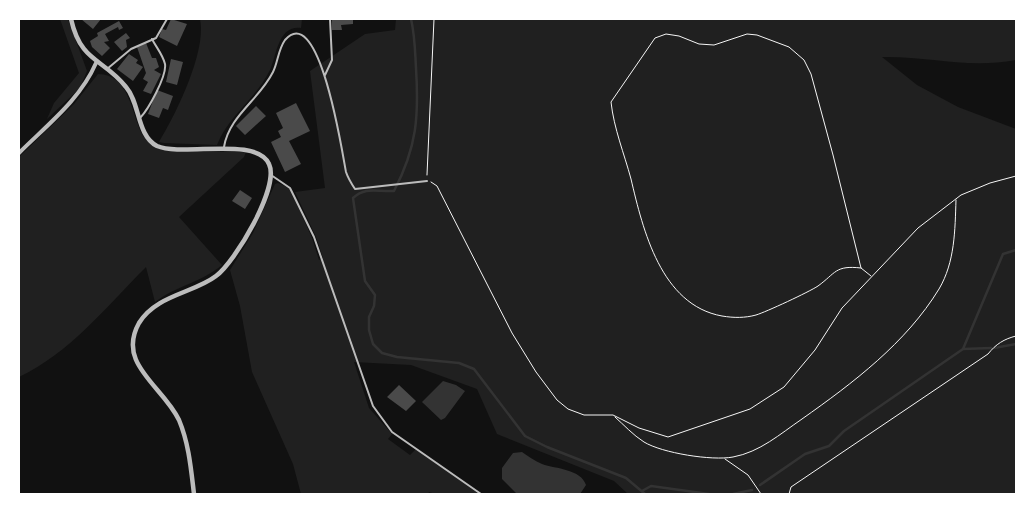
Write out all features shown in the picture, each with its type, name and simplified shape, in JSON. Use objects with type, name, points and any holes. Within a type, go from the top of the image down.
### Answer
[{"type":"street","points":[[71,19],[77,40],[85,53],[128,88],[148,138],[158,146],[171,149],[248,150],[261,155],[269,162],[272,174],[265,198],[234,258],[215,277],[177,293],[147,313],[133,339],[134,360],[178,418],[186,438],[194,494]]},
{"type":"street","points":[[19,153],[70,104],[85,86],[96,63]]},
{"type":"lane","points":[[106,69],[131,49],[156,38],[167,19]]},
{"type":"lane","points":[[325,75],[332,60],[330,19]]},
{"type":"lane","points":[[223,149],[226,134],[234,121],[250,106],[262,89],[273,71],[286,39],[294,33],[308,36],[325,75],[330,88],[347,174],[355,189],[427,181]]},
{"type":"lane","points":[[140,118],[148,107],[165,72],[165,64],[152,39]]},
{"type":"lane","points":[[272,174],[290,188],[314,237],[372,406],[392,432],[481,494]]},
{"type":"path","points":[[434,19],[427,181],[437,186],[512,333],[536,372],[557,400],[568,409],[584,415],[613,415],[639,428],[668,437],[750,409],[784,387],[815,350],[842,308],[918,228],[956,199],[990,182],[1016,176]]},
{"type":"path","points":[[861,268],[834,155],[811,74],[804,60],[789,47],[757,35],[747,34],[714,45],[699,44],[679,36],[666,34],[656,38],[611,102],[614,122],[637,209],[650,245],[670,282],[693,304],[714,314],[736,318],[757,315],[818,286],[834,271],[847,267],[861,268],[872,277]]},
{"type":"path","points":[[613,415],[644,442],[671,451],[724,458],[753,451],[770,442],[854,382],[894,344],[921,314],[940,288],[950,263],[955,236],[956,199]]},
{"type":"path","points":[[789,494],[791,487],[988,354],[1006,338],[1016,336]]},
{"type":"path","points":[[724,458],[748,475],[761,494]]},
{"type":"shaded area","points":[[60,19],[68,19],[87,71],[80,88],[47,119],[54,103],[79,73]]},
{"type":"shaded area","points":[[200,19],[302,19],[301,28],[293,28],[283,36],[264,81],[228,125],[217,145],[159,142],[174,115],[195,65],[201,32]]},
{"type":"shaded area","points":[[396,19],[1016,19],[1016,60],[964,63],[882,57],[917,85],[958,107],[1016,129],[1016,494],[628,494],[614,481],[497,434],[477,389],[411,365],[354,362],[369,408],[392,434],[388,439],[410,455],[416,449],[479,494],[435,494],[429,492],[428,494],[301,494],[293,464],[252,372],[240,306],[230,270],[253,233],[275,184],[278,183],[290,188],[312,238],[319,260],[323,258],[316,237],[295,192],[325,188],[310,71],[365,34],[395,30]]},
{"type":"shaded area","points":[[98,74],[116,80],[123,87],[142,134],[152,146],[181,151],[246,152],[244,157],[179,217],[222,265],[206,276],[155,302],[146,267],[71,342],[55,355],[19,377],[19,157],[74,104]]},
{"type":"shaded area","points":[[443,381],[456,385],[465,391],[445,418],[441,420],[422,402]]},
{"type":"shaded area","points":[[522,452],[542,464],[574,473],[586,485],[580,494],[517,494],[502,479],[502,468],[513,453]]},
{"type":"building","points":[[81,19],[101,19],[93,29]]},
{"type":"building","points":[[171,19],[187,24],[177,46],[159,37],[162,29],[166,30]]},
{"type":"building","points":[[332,19],[353,19],[353,24],[341,25],[342,30],[332,30]]},
{"type":"building","points":[[119,21],[123,28],[119,30],[118,27],[105,34],[109,41],[104,42],[110,48],[102,56],[92,47],[90,41],[98,36],[97,33]]},
{"type":"building","points":[[126,33],[130,38],[126,40],[127,47],[122,51],[114,42]]},
{"type":"building","points":[[146,43],[152,58],[156,58],[159,67],[154,70],[161,74],[151,94],[143,91],[148,82],[143,79],[146,73],[137,47]]},
{"type":"building","points":[[129,54],[138,60],[136,63],[143,67],[133,81],[117,69]]},
{"type":"building","points":[[171,59],[183,62],[177,85],[166,82]]},
{"type":"building","points":[[157,90],[173,96],[168,110],[163,108],[159,118],[148,114]]},
{"type":"building","points":[[296,103],[310,131],[289,141],[301,164],[285,172],[271,142],[281,137],[278,131],[283,128],[276,113]]},
{"type":"building","points":[[256,106],[266,116],[245,135],[236,126]]},
{"type":"building","points":[[240,190],[252,198],[245,209],[232,201]]},
{"type":"building","points":[[399,385],[416,401],[406,411],[387,397]]},
{"type":"waterway","points":[[411,19],[415,44],[417,101],[415,131],[408,160],[394,191],[372,190],[362,192],[353,198],[365,281],[375,295],[374,306],[369,317],[369,330],[373,344],[382,353],[397,357],[459,363],[474,369],[525,436],[547,447],[626,478],[645,494]]},
{"type":"waterway","points":[[760,485],[805,454],[829,446],[844,431],[963,349],[1003,254],[1016,250]]},
{"type":"waterway","points":[[994,348],[1016,344]]},
{"type":"waterway","points":[[963,349],[991,348]]},
{"type":"waterway","points":[[642,491],[651,486],[709,494]]},
{"type":"waterway","points":[[733,494],[752,490]]}]
